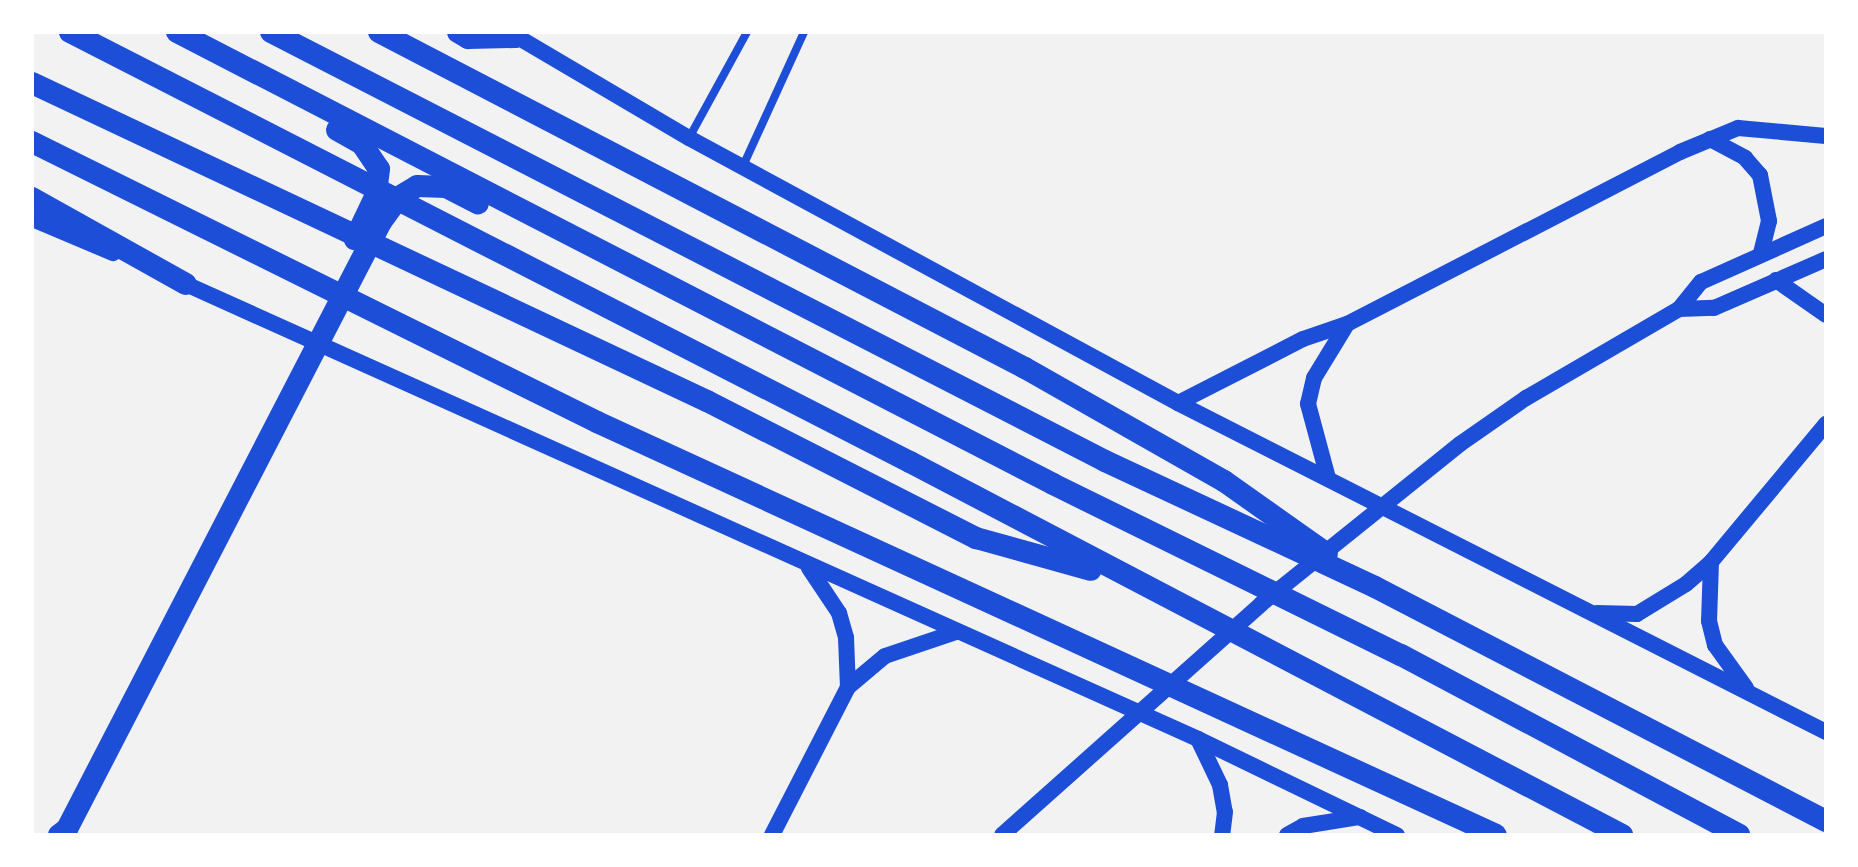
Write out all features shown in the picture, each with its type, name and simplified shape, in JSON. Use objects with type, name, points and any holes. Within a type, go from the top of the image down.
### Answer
[{"type":"highway","points":[[70,32],[910,462],[1128,580],[1622,835]]},
{"type":"highway","points":[[59,835],[67,829],[367,215],[379,169],[362,144],[163,32]]},
{"type":"highway","points":[[177,32],[1401,655],[1739,835]]},
{"type":"highway","points":[[379,32],[819,258],[1143,435],[1224,481],[1375,587]]},
{"type":"highway","points":[[458,32],[468,38],[512,34]]},
{"type":"highway","points":[[278,35],[1105,461],[1375,587],[1826,821]]},
{"type":"highway","points":[[32,83],[707,401],[976,538],[1128,580]]},
{"type":"highway","points":[[32,142],[597,422],[1496,835]]},
{"type":"highway","points":[[53,835],[54,822],[381,222],[399,197],[417,186],[446,187],[684,292]]},
{"type":"highway","points":[[32,198],[186,284]]},
{"type":"main road","points":[[512,34],[689,138],[1178,403],[1826,732]]},
{"type":"main road","points":[[1178,403],[1303,339],[1347,324],[1710,139],[1738,128],[1826,136]]},
{"type":"main road","points":[[1710,139],[1745,158],[1760,175],[1769,221],[1761,254]]},
{"type":"main road","points":[[32,219],[186,284],[808,567],[1198,739],[1397,835]]},
{"type":"main road","points":[[1002,835],[1261,604],[1393,495],[1526,398],[1679,309],[1701,282],[1826,226]]},
{"type":"main road","points":[[1679,309],[1714,308],[1826,259]]},
{"type":"main road","points":[[1776,280],[1826,315]]},
{"type":"main road","points":[[1328,478],[1308,404],[1314,378],[1347,324]]},
{"type":"main road","points":[[1591,612],[1637,614],[1711,562],[1821,429],[1826,406]]},
{"type":"main road","points":[[1711,562],[1709,621],[1715,645],[1750,693]]},
{"type":"main road","points":[[808,567],[839,613],[848,687]]},
{"type":"main road","points":[[772,835],[848,687],[885,656],[956,632]]},
{"type":"main road","points":[[1198,739],[1220,785],[1225,812],[1222,835]]},
{"type":"main road","points":[[1287,835],[1303,826],[1362,817]]},
{"type":"street","points":[[689,138],[747,32]]},
{"type":"street","points":[[743,166],[804,32]]}]
